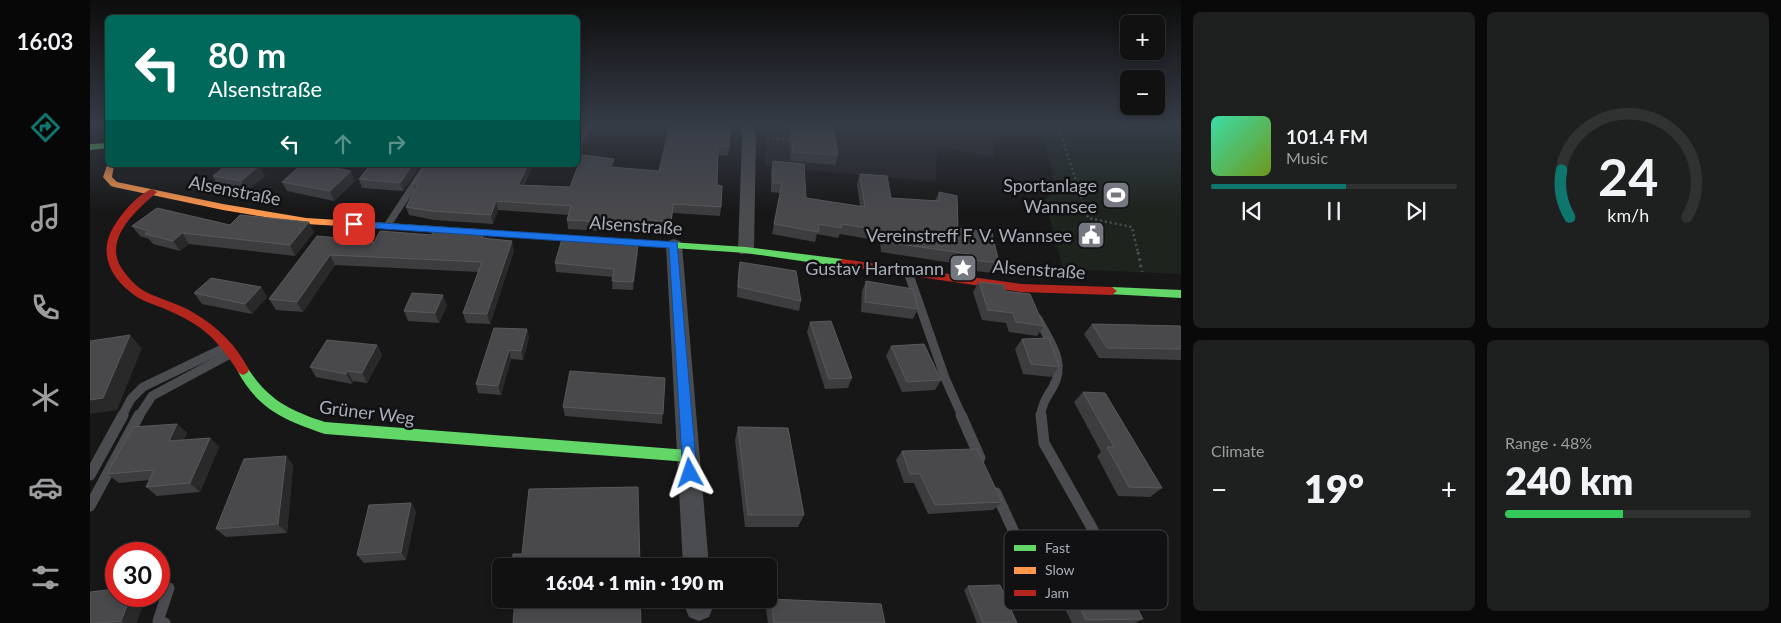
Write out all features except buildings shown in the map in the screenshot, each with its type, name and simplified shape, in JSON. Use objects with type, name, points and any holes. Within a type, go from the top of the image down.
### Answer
[{"type":"street","points":[[746,250],[748,154]]},
{"type":"street","name":"Alsenstraße","points":[[109,167],[107,174],[111,182],[223,207],[306,221],[746,250],[1021,288],[1181,294]]},
{"type":"street","name":"Grüner Weg","points":[[152,192],[113,226],[103,246],[103,258],[118,281],[151,300],[197,319],[229,350],[258,395],[286,415],[325,428],[688,456]]},
{"type":"street","points":[[674,245],[695,558]]},
{"type":"lane","points":[[387,226],[426,167]]},
{"type":"lane","points":[[908,272],[945,378],[983,465]]},
{"type":"lane","points":[[1021,288],[1056,352],[1059,369],[1059,376],[1043,404],[1041,413],[1044,443],[1093,530]]},
{"type":"lane","points":[[90,475],[131,399],[143,387],[229,350]]},
{"type":"lane","points":[[90,506],[145,404],[152,396],[229,350]]},
{"type":"lane","points":[[992,482],[1013,530]]},
{"type":"lane","points":[[163,607],[158,621],[165,623]]},
{"type":"path","points":[[1067,154],[1088,218],[1132,227],[1142,272],[1152,292]]},
{"type":"shaded area","points":[[765,154],[937,154],[936,182],[765,166]]},
{"type":"shaded area","points":[[977,154],[994,154],[994,157]]},
{"type":"shaded area","name":"Sportanlage Wannsee","points":[[1048,154],[1181,154],[1181,274],[1063,269],[1045,200],[1056,189]]},
{"type":"traffic: fast","points":[[371,225],[746,250],[842,263]]},
{"type":"traffic: fast","points":[[1112,291],[1181,294]]},
{"type":"traffic: fast","points":[[243,370],[251,383],[268,402],[288,414],[325,428],[688,456]]},
{"type":"traffic: slow","points":[[110,167],[107,177],[114,184],[223,207],[306,221],[371,225]]},
{"type":"traffic: jam","points":[[152,192],[125,217],[116,230],[111,243],[111,256],[116,269],[126,282],[142,295],[184,312],[211,330],[223,342],[243,370]]},
{"type":"traffic: jam","points":[[842,263],[1021,288],[1112,291]]},
{"type":"place","name":"Sportanlage Wannsee","points":[[1116,195]]},
{"type":"place","name":"Vereinstreff F. V. Wannsee","points":[[1091,235]]},
{"type":"place","name":"Gustav Hartmann","points":[[963,268]]},
{"type":"route","points":[[354,224],[674,245],[690,473]]}]
